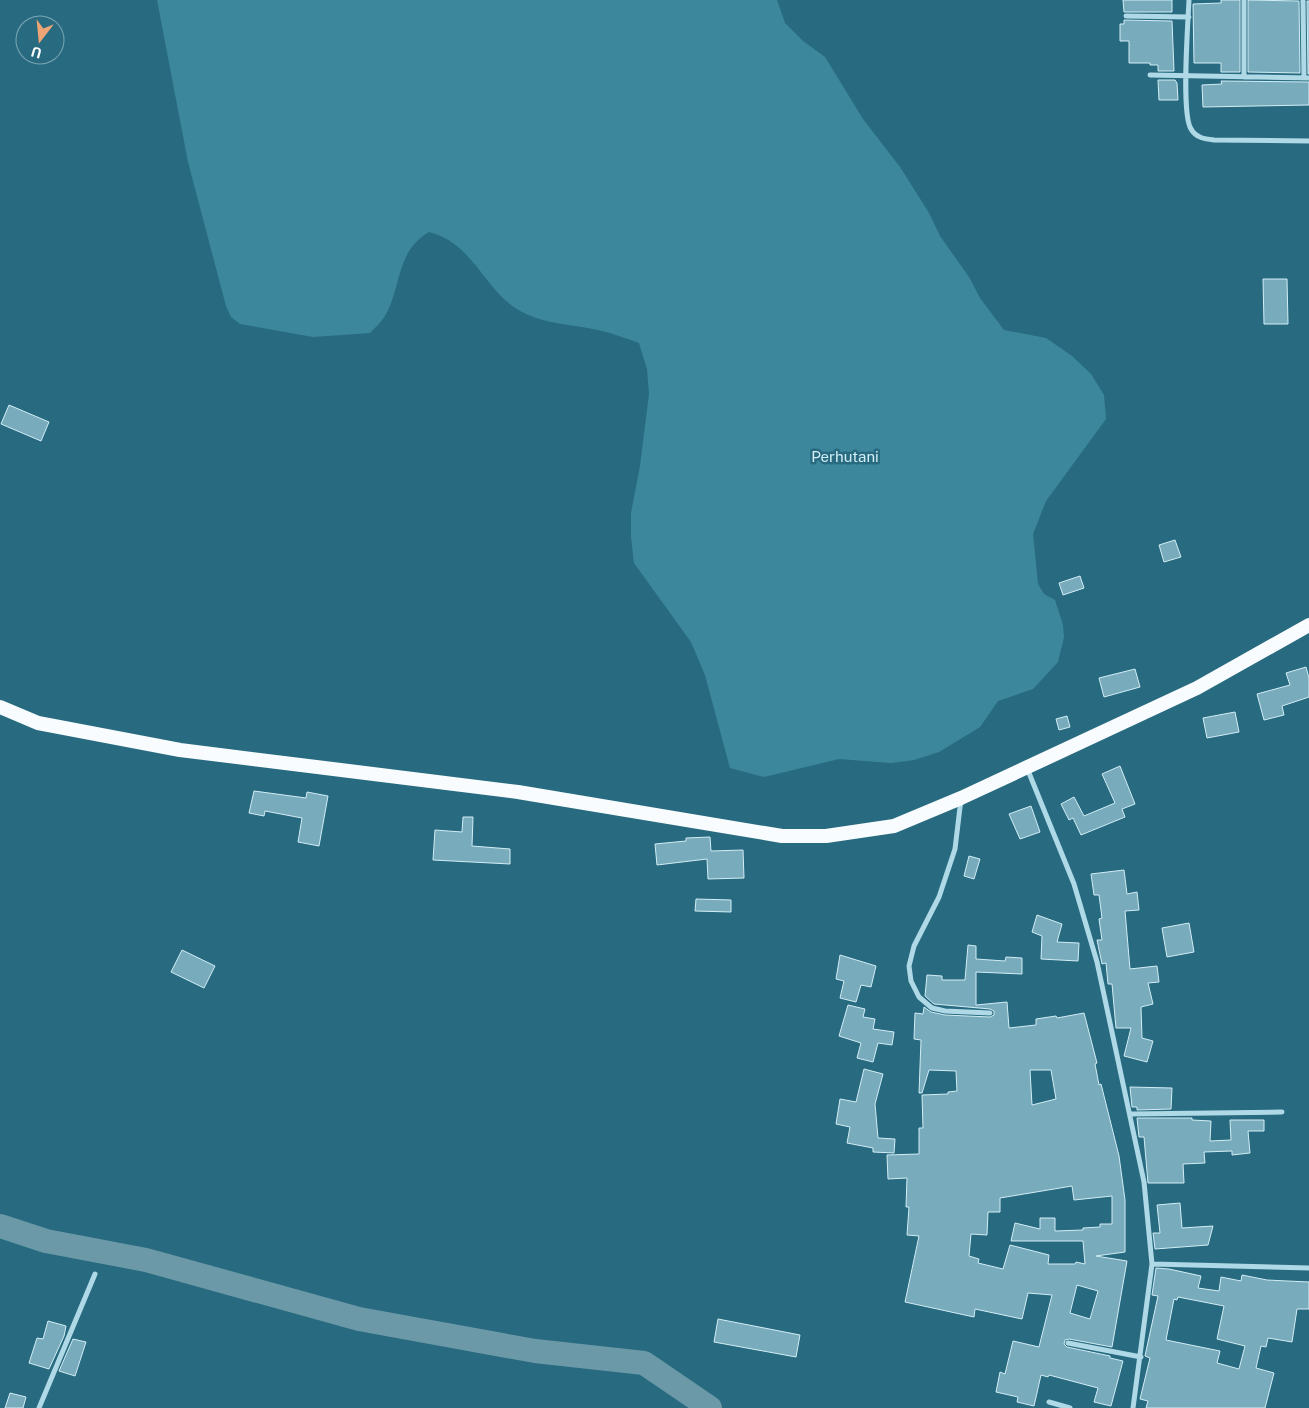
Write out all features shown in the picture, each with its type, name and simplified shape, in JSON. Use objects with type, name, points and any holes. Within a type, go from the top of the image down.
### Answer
[{"type":"highway","points":[[0,707],[38,723],[180,750],[518,792],[782,836],[835,835],[894,826],[961,798],[1197,688],[1309,625]]},
{"type":"street","points":[[1189,0],[1186,76],[1189,125],[1197,136],[1214,140],[1309,142]]},
{"type":"street","points":[[1244,0],[1244,77]]},
{"type":"street","points":[[1150,75],[1306,78],[1303,0]]},
{"type":"street","points":[[1126,16],[1188,17]]},
{"type":"street","points":[[1027,768],[1074,884],[1097,962],[1144,1182],[1152,1264],[1142,1357],[1133,1408]]},
{"type":"street","points":[[961,798],[955,848],[939,897],[914,946],[908,966],[910,981],[919,997],[932,1008],[945,1011],[990,1012]]},
{"type":"street","points":[[1130,1114],[1282,1112]]},
{"type":"street","points":[[1152,1264],[1309,1268]]},
{"type":"street","points":[[40,1408],[95,1274]]},
{"type":"street","points":[[1068,1343],[1142,1357]]},
{"type":"street","points":[[1049,1402],[1070,1408]]},
{"type":"green space","name":"Perhutani","points":[[157,0],[777,0],[785,23],[803,41],[825,57],[863,119],[900,167],[929,213],[940,236],[969,277],[980,298],[1004,330],[1046,338],[1072,356],[1091,374],[1104,395],[1106,419],[1046,501],[1033,534],[1038,584],[1044,594],[1055,600],[1063,625],[1064,637],[1058,662],[1033,689],[998,701],[980,727],[939,752],[914,760],[891,763],[839,759],[764,777],[730,768],[705,675],[691,642],[634,563],[631,513],[640,466],[649,394],[647,369],[639,343],[607,332],[537,318],[517,309],[495,290],[457,246],[429,232],[410,249],[390,305],[383,318],[370,333],[313,337],[240,324],[231,317],[226,306],[188,162]]},
{"type":"building","points":[[1123,0],[1172,0],[1172,12],[1124,12]]},
{"type":"building","points":[[1221,0],[1240,0],[1240,72],[1221,72],[1221,63],[1194,63],[1193,4],[1221,3]]},
{"type":"building","points":[[1248,0],[1299,1],[1300,73],[1248,72]]},
{"type":"building","points":[[1307,1],[1309,1],[1309,74],[1308,74]]},
{"type":"building","points":[[1124,20],[1172,21],[1174,71],[1158,71],[1158,65],[1150,65],[1150,63],[1129,63],[1129,41],[1120,41],[1120,24],[1124,24]]},
{"type":"building","points":[[1158,80],[1175,80],[1177,83],[1178,100],[1159,100]]},
{"type":"building","points":[[1221,81],[1309,82],[1309,105],[1203,107],[1202,85],[1222,84]]},
{"type":"building","points":[[1263,279],[1287,279],[1288,324],[1264,324]]},
{"type":"building","points":[[9,405],[49,422],[41,441],[1,424]]},
{"type":"building","points":[[1175,540],[1181,557],[1164,562],[1159,545]]},
{"type":"building","points":[[1080,576],[1084,588],[1063,595],[1059,583]]},
{"type":"building","points":[[1306,667],[1309,678],[1309,697],[1282,706],[1284,715],[1264,720],[1257,694],[1290,685],[1286,673]]},
{"type":"building","points":[[1135,669],[1140,687],[1104,697],[1099,678]]},
{"type":"building","points":[[1235,712],[1239,732],[1207,738],[1203,718]]},
{"type":"building","points":[[1067,716],[1070,727],[1059,730],[1056,719]]},
{"type":"building","points":[[1120,766],[1135,804],[1122,809],[1125,817],[1081,835],[1073,818],[1069,820],[1061,804],[1074,797],[1084,816],[1115,803],[1102,774]]},
{"type":"building","points":[[254,791],[306,798],[307,792],[328,796],[319,846],[298,842],[302,818],[265,811],[264,816],[249,813]]},
{"type":"building","points":[[1031,806],[1040,832],[1020,839],[1009,814]]},
{"type":"building","points":[[463,817],[473,817],[472,846],[510,849],[510,864],[433,860],[435,830],[462,832]]},
{"type":"building","points":[[710,837],[711,851],[743,850],[744,878],[708,879],[707,859],[657,865],[655,844],[686,841],[686,838]]},
{"type":"building","points":[[969,856],[980,859],[974,879],[964,876]]},
{"type":"building","points":[[1124,870],[1127,894],[1137,892],[1139,910],[1125,911],[1130,969],[1157,966],[1159,982],[1148,983],[1153,1004],[1141,1007],[1142,1038],[1153,1041],[1147,1062],[1124,1056],[1131,1028],[1116,1028],[1112,984],[1108,984],[1106,963],[1102,964],[1097,940],[1102,940],[1099,919],[1102,918],[1099,895],[1094,895],[1091,874]]},
{"type":"building","points":[[696,899],[731,900],[731,912],[695,911]]},
{"type":"building","points":[[1037,915],[1062,924],[1057,942],[1079,943],[1078,961],[1041,959],[1042,936],[1032,932]]},
{"type":"building","points":[[1189,923],[1194,952],[1167,957],[1162,928]]},
{"type":"building","points":[[968,945],[976,946],[976,959],[1005,961],[1006,957],[1022,958],[1022,974],[976,972],[976,1005],[1007,1002],[1009,1028],[1036,1025],[1036,1019],[1056,1016],[1057,1018],[1084,1013],[1097,1063],[1095,1064],[1099,1085],[1101,1084],[1119,1156],[1125,1200],[1125,1252],[1096,1256],[1127,1261],[1112,1347],[1069,1339],[1065,1340],[1064,1344],[1067,1347],[1110,1356],[1110,1358],[1123,1361],[1111,1406],[1094,1402],[1098,1388],[1049,1375],[1048,1377],[1041,1375],[1034,1406],[1017,1402],[1018,1397],[996,1392],[1000,1372],[1005,1374],[1013,1341],[1039,1347],[1052,1295],[1028,1293],[1022,1319],[975,1309],[974,1317],[905,1302],[919,1236],[907,1235],[909,1207],[906,1207],[907,1178],[888,1179],[887,1155],[919,1154],[919,1128],[923,1128],[922,1095],[948,1094],[948,1092],[957,1091],[956,1071],[929,1070],[922,1093],[919,1093],[921,1040],[914,1039],[915,1013],[923,1014],[924,1007],[931,1012],[945,1015],[990,1017],[994,1015],[994,1011],[990,1009],[934,1004],[925,996],[927,975],[942,976],[942,980],[965,980]],"holes":[[[1030,1070],[1051,1070],[1056,1099],[1032,1105]],[[1072,1186],[1074,1200],[1112,1196],[1112,1224],[1100,1224],[1100,1227],[1083,1228],[1083,1230],[1055,1231],[1055,1218],[1040,1218],[1040,1229],[1015,1223],[1011,1241],[1083,1241],[1085,1264],[1076,1262],[1075,1264],[1048,1264],[1049,1255],[1010,1245],[1003,1269],[978,1263],[979,1259],[969,1256],[971,1234],[987,1235],[988,1212],[1000,1212],[1000,1198]],[[1077,1285],[1098,1291],[1090,1319],[1070,1313]]]},
{"type":"building","points":[[182,950],[215,966],[204,988],[171,972]]},
{"type":"building","points":[[840,955],[876,966],[871,987],[861,985],[856,1002],[840,998],[844,981],[836,979]]},
{"type":"building","points":[[848,1005],[865,1009],[863,1017],[875,1019],[873,1029],[894,1032],[892,1045],[878,1043],[873,1062],[857,1058],[861,1043],[839,1036]]},
{"type":"building","points":[[864,1069],[883,1074],[875,1104],[878,1138],[895,1139],[894,1153],[873,1152],[873,1148],[847,1143],[850,1127],[836,1124],[840,1099],[856,1102]]},
{"type":"building","points":[[1130,1087],[1172,1088],[1171,1109],[1137,1110],[1137,1107],[1132,1107]]},
{"type":"building","points":[[1137,1118],[1192,1118],[1192,1120],[1211,1121],[1210,1141],[1231,1140],[1230,1120],[1264,1120],[1264,1131],[1248,1131],[1250,1153],[1232,1155],[1232,1151],[1204,1152],[1205,1163],[1183,1164],[1184,1183],[1148,1183],[1144,1137],[1139,1137]]},
{"type":"building","points":[[1180,1203],[1182,1228],[1213,1226],[1208,1245],[1155,1249],[1153,1233],[1160,1233],[1157,1205]]},
{"type":"building","points":[[1156,1268],[1201,1276],[1198,1288],[1219,1291],[1221,1277],[1241,1281],[1242,1275],[1267,1280],[1309,1282],[1309,1309],[1297,1309],[1292,1342],[1268,1338],[1266,1347],[1261,1346],[1256,1368],[1274,1373],[1265,1408],[1146,1408],[1148,1401],[1140,1399],[1150,1358],[1145,1356],[1158,1296],[1152,1295]],"holes":[[[1178,1297],[1224,1306],[1217,1339],[1245,1346],[1239,1369],[1217,1363],[1220,1351],[1166,1340],[1174,1299],[1177,1300]]]},
{"type":"building","points":[[718,1319],[800,1335],[796,1357],[714,1342]]},
{"type":"building","points":[[48,1321],[66,1326],[64,1336],[49,1369],[29,1363],[37,1338],[43,1339]]},
{"type":"building","points":[[73,1339],[86,1342],[75,1376],[59,1371]]},
{"type":"building","points":[[10,1393],[26,1397],[23,1408],[5,1408]]},
{"type":"waterway","points":[[0,1226],[46,1241],[146,1260],[359,1319],[535,1351],[644,1363],[710,1408]]}]
